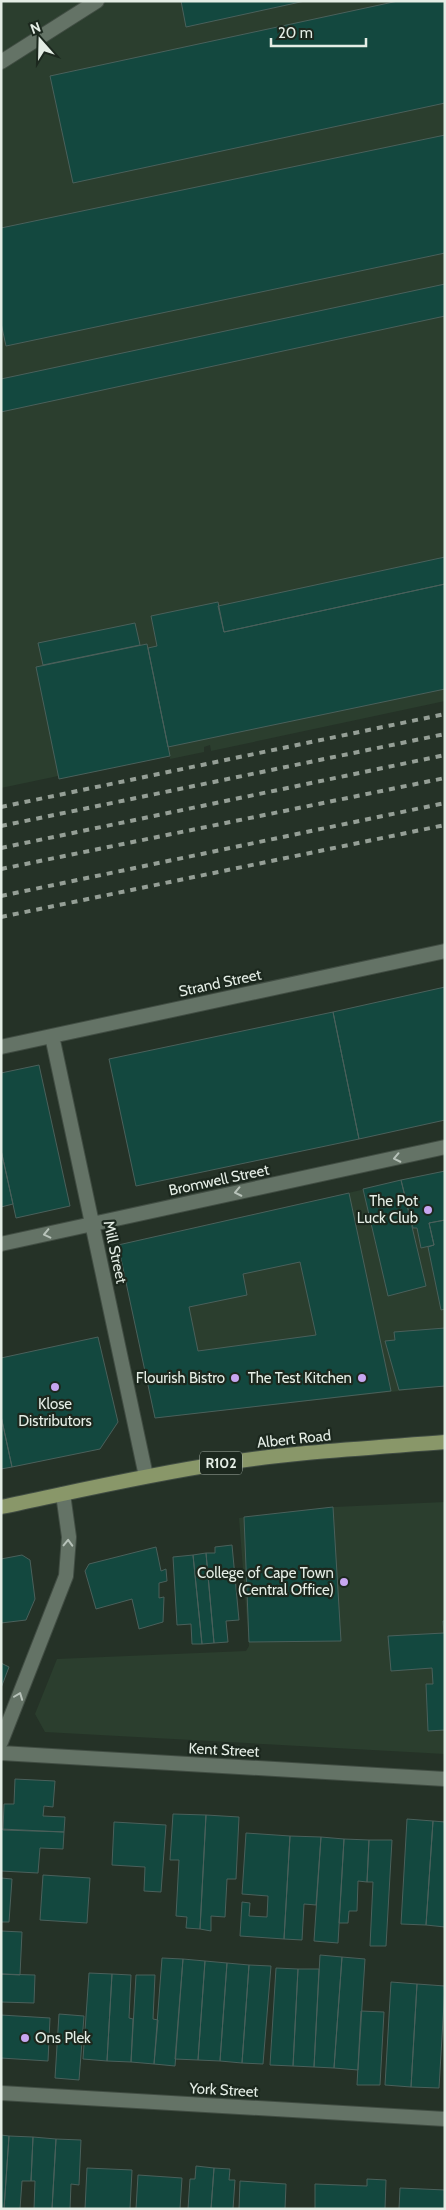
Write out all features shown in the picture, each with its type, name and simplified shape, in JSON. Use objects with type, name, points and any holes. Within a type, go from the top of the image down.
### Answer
[{"type":"main road","name":"Albert Road","points":[[1,1507],[146,1476],[219,1464],[291,1455],[445,1442]]},
{"type":"street","points":[[1,62],[97,1]]},
{"type":"street","name":"Strand Street","points":[[1,1047],[445,951]]},
{"type":"street","name":"Mill Street","points":[[52,1036],[146,1476]]},
{"type":"street","name":"Bromwell Street","points":[[1,1244],[445,1147]]},
{"type":"street","points":[[1,1742],[66,1576],[69,1537],[63,1494]]},
{"type":"street","name":"Kent Street","points":[[1,1753],[445,1779]]},
{"type":"street","name":"York Street","points":[[1,2094],[445,2119]]},
{"type":"shaded area","points":[[1,1],[445,1],[445,701],[211,751],[210,745],[204,747],[204,752],[170,759],[170,756],[59,779],[58,776],[1,788]]},
{"type":"shaded area","points":[[445,1171],[445,1386],[155,1418],[118,1245]]},
{"type":"shaded area","name":"College of Cape Town (Central Office)","points":[[445,1502],[445,1754],[45,1732],[35,1714],[57,1659],[246,1651],[249,1646],[239,1518],[334,1507]]},
{"type":"building","points":[[181,1],[305,1],[186,27]]},
{"type":"building","points":[[398,1],[445,1],[445,103],[73,183],[50,76]]},
{"type":"building","points":[[445,135],[445,253],[6,346],[1,323],[1,228]]},
{"type":"building","points":[[445,284],[445,316],[1,412],[1,379]]},
{"type":"building","points":[[445,557],[445,584],[224,632],[218,606]]},
{"type":"building","points":[[445,584],[445,689],[168,747],[148,648],[157,646],[151,616],[218,602],[224,632]]},
{"type":"building","points":[[135,623],[140,645],[43,665],[38,643]]},
{"type":"building","points":[[147,644],[170,756],[59,779],[36,667]]},
{"type":"building","points":[[445,987],[445,1120],[359,1139],[333,1012]]},
{"type":"building","points":[[333,1012],[359,1139],[136,1186],[109,1059]]},
{"type":"building","points":[[39,1065],[70,1206],[16,1218],[1,1150],[1,1073]]},
{"type":"building","points":[[1,1150],[13,1204],[1,1207]]},
{"type":"building","points":[[445,1171],[445,1220],[429,1223],[434,1245],[421,1248],[417,1228],[413,1228],[401,1180]]},
{"type":"building","points":[[401,1180],[426,1286],[388,1296],[363,1189]]},
{"type":"building","points":[[349,1193],[391,1391],[155,1418],[118,1245]],"holes":[[[300,1262],[316,1335],[198,1351],[189,1307],[247,1295],[243,1274]]]},
{"type":"building","points":[[445,1220],[445,1309],[441,1310],[428,1247],[434,1245],[429,1223]]},
{"type":"building","points":[[445,1328],[445,1386],[399,1390],[385,1341],[395,1340],[394,1332]]},
{"type":"building","name":"Klose Distributors","points":[[98,1337],[118,1422],[100,1449],[12,1467],[1,1416],[1,1358]]},
{"type":"building","points":[[1,1416],[12,1467],[1,1469]]},
{"type":"building","points":[[333,1507],[341,1641],[249,1642],[244,1517]]},
{"type":"building","points":[[232,1545],[239,1620],[226,1621],[228,1642],[214,1643],[206,1553],[215,1553],[215,1547]]},
{"type":"building","points":[[156,1547],[161,1571],[166,1569],[167,1581],[159,1583],[159,1598],[164,1597],[163,1622],[139,1629],[132,1599],[96,1609],[85,1571],[89,1564]]},
{"type":"building","points":[[206,1553],[214,1643],[202,1644],[193,1555]]},
{"type":"building","points":[[22,1555],[30,1560],[35,1599],[26,1620],[1,1623],[1,1559]]},
{"type":"building","points":[[193,1555],[202,1644],[192,1644],[191,1624],[177,1625],[173,1557]]},
{"type":"building","points":[[443,1621],[445,1621],[445,1730],[428,1731],[426,1684],[433,1684],[432,1668],[391,1671],[388,1636],[444,1633]]},
{"type":"building","points":[[1,1663],[9,1667],[1,1688]]},
{"type":"building","points":[[15,1779],[55,1781],[53,1807],[44,1806],[43,1816],[65,1817],[64,1832],[3,1830],[4,1804],[14,1804]]},
{"type":"building","points":[[173,1814],[206,1815],[200,1929],[186,1928],[187,1917],[176,1916],[179,1860],[170,1860]]},
{"type":"building","points":[[206,1815],[239,1817],[236,1879],[227,1879],[225,1917],[211,1916],[211,1931],[200,1929]]},
{"type":"building","points":[[407,1819],[433,1821],[426,1925],[401,1924]]},
{"type":"building","points":[[433,1821],[445,1822],[445,1927],[426,1925]]},
{"type":"building","points":[[114,1822],[166,1825],[161,1892],[144,1891],[145,1867],[112,1865]]},
{"type":"building","points":[[1,1829],[64,1832],[63,1849],[40,1848],[38,1873],[1,1871]]},
{"type":"building","points":[[246,1833],[290,1836],[284,1939],[240,1936],[242,1902],[250,1903],[249,1916],[267,1917],[268,1896],[242,1894]]},
{"type":"building","points":[[290,1836],[321,1837],[316,1905],[304,1904],[302,1940],[284,1939]]},
{"type":"building","points":[[321,1837],[344,1839],[338,1943],[314,1941]]},
{"type":"building","points":[[344,1839],[369,1840],[367,1882],[358,1881],[357,1911],[349,1911],[348,1923],[339,1923]]},
{"type":"building","points":[[369,1840],[392,1840],[386,1946],[370,1946],[373,1882],[367,1882]]},
{"type":"building","points":[[43,1875],[90,1878],[87,1923],[40,1920]]},
{"type":"building","points":[[1,1878],[12,1879],[9,1922],[1,1922]]},
{"type":"building","points":[[1,1931],[22,1932],[20,1975],[1,1974]]},
{"type":"building","points":[[320,1955],[342,1957],[334,2068],[314,2067]]},
{"type":"building","points":[[342,1957],[365,1959],[358,2070],[334,2068]]},
{"type":"building","points":[[162,1958],[183,1959],[175,2066],[154,2064]]},
{"type":"building","points":[[183,1959],[205,1961],[198,2060],[175,2059]]},
{"type":"building","points":[[205,1961],[227,1963],[220,2061],[198,2060]]},
{"type":"building","points":[[227,1963],[249,1965],[242,2063],[220,2061]]},
{"type":"building","points":[[249,1965],[271,1966],[263,2064],[242,2063]]},
{"type":"building","points":[[276,1968],[298,1969],[293,2066],[270,2065]]},
{"type":"building","points":[[298,1969],[319,1969],[314,2067],[293,2066]]},
{"type":"building","points":[[89,1973],[112,1974],[107,2061],[83,2059]]},
{"type":"building","points":[[1,1974],[35,1975],[34,2003],[1,2002]]},
{"type":"building","points":[[112,1974],[131,1975],[129,2018],[133,2019],[131,2062],[107,2061]]},
{"type":"building","points":[[136,1975],[155,1975],[153,2019],[158,2020],[154,2064],[131,2062]]},
{"type":"building","points":[[391,1982],[417,1984],[411,2087],[385,2085]]},
{"type":"building","points":[[417,1984],[445,1986],[439,2088],[411,2087]]},
{"type":"building","points":[[361,2011],[384,2012],[380,2085],[357,2085]]},
{"type":"building","points":[[59,2014],[84,2016],[79,2080],[55,2078]]},
{"type":"building","name":"Ons Plek","points":[[1,2015],[50,2018],[48,2061],[1,2058]]},
{"type":"building","points":[[1,2135],[9,2136],[4,2209],[1,2209]]},
{"type":"building","points":[[9,2136],[33,2137],[31,2181],[22,2181],[20,2209],[4,2209]]},
{"type":"building","points":[[33,2137],[56,2139],[52,2209],[34,2209],[35,2181],[31,2181]]},
{"type":"building","points":[[56,2139],[81,2140],[79,2185],[71,2184],[70,2209],[52,2209]]},
{"type":"building","points":[[196,2166],[214,2168],[211,2209],[188,2209],[190,2179],[195,2179]]},
{"type":"building","points":[[87,2168],[132,2170],[130,2209],[85,2209]]},
{"type":"building","points":[[214,2168],[230,2169],[229,2180],[235,2180],[233,2209],[211,2209]]},
{"type":"building","points":[[138,2175],[182,2178],[180,2209],[136,2209]]},
{"type":"building","points":[[367,2179],[386,2180],[385,2209],[315,2209],[315,2184],[367,2186]]},
{"type":"building","points":[[240,2181],[286,2184],[285,2209],[239,2209]]},
{"type":"building","points":[[400,2188],[445,2190],[445,2209],[399,2209]]},
{"type":"railway","points":[[1,807],[445,714]]},
{"type":"railway","points":[[1,826],[445,734]]},
{"type":"railway","points":[[1,848],[445,755]]},
{"type":"railway","points":[[1,869],[445,778]]},
{"type":"railway","points":[[1,896],[445,803]]},
{"type":"railway","points":[[1,917],[445,825]]},
{"type":"place","name":"The Pot Luck Club","points":[[428,1210]]},
{"type":"place","name":"Flourish Bistro","points":[[235,1378]]},
{"type":"place","name":"The Test Kitchen","points":[[362,1378]]},
{"type":"place","name":"Klose Distributors","points":[[55,1387]]},
{"type":"place","name":"College of Cape Town (Central Office)","points":[[344,1582]]},
{"type":"place","name":"Ons Plek","points":[[25,2038]]}]
